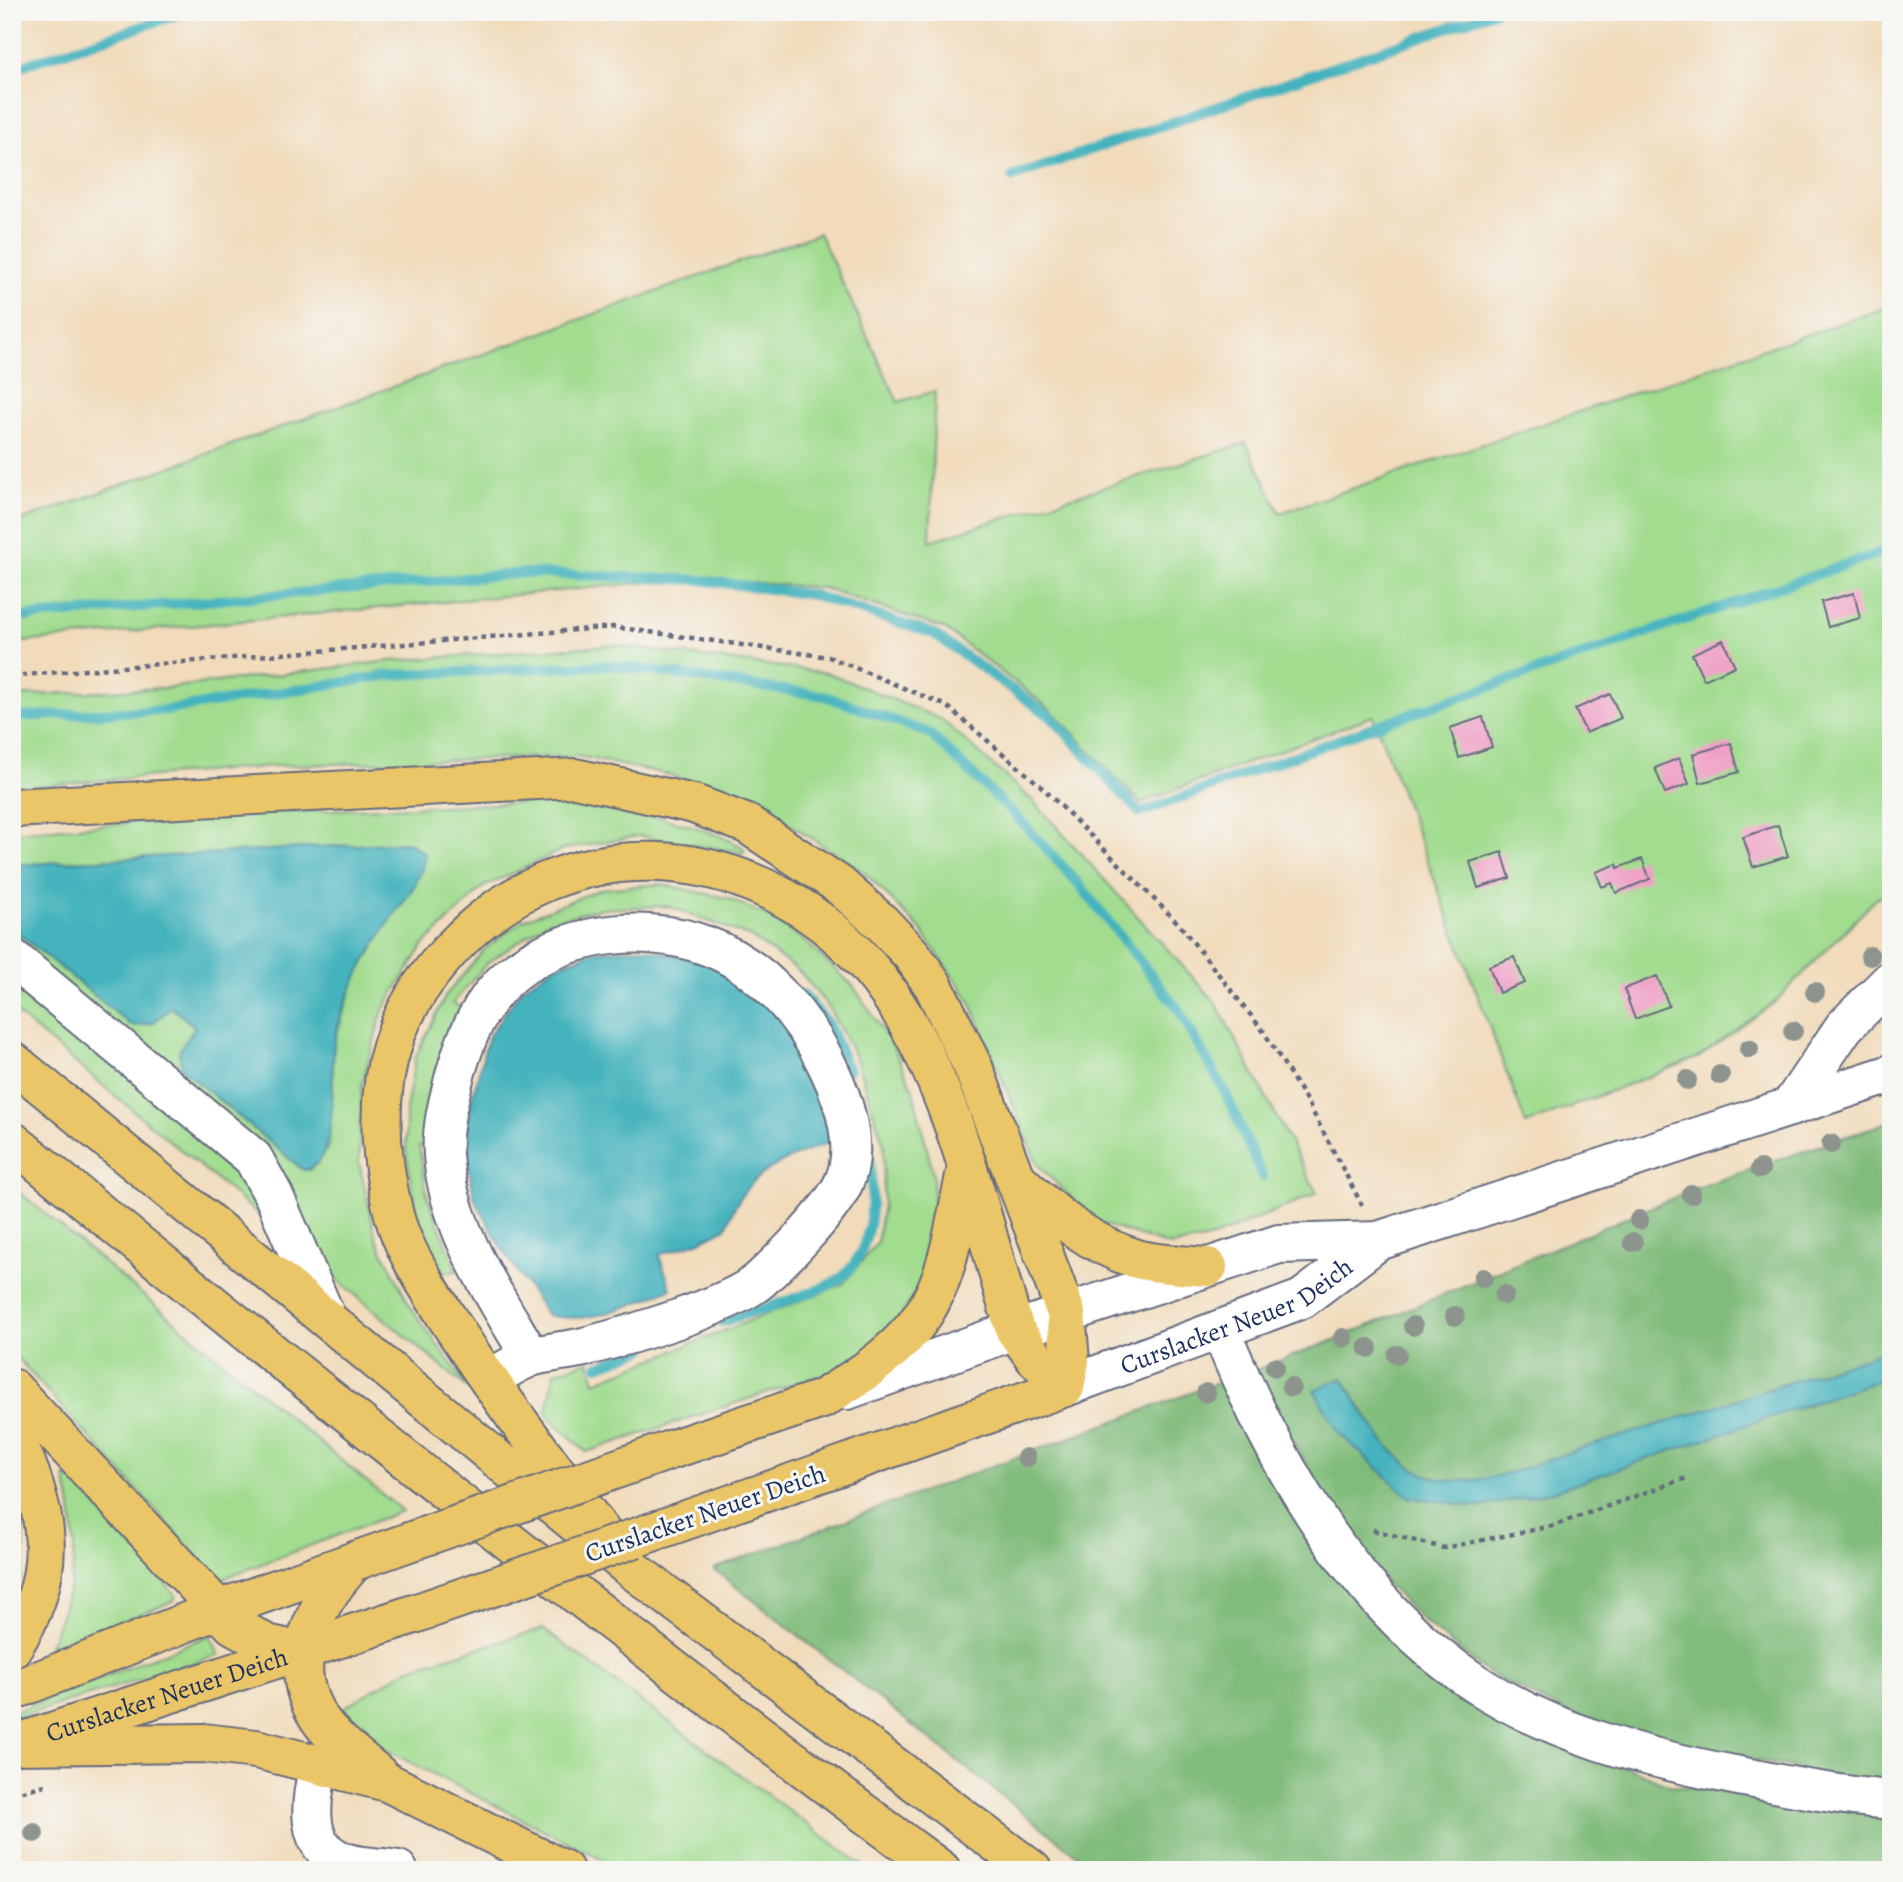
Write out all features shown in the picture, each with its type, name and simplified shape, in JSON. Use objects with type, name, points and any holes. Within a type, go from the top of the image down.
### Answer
[{"type":"main road","points":[[12,808],[575,778],[694,804],[747,824],[838,884],[882,923],[912,955],[954,1023],[1066,1313],[1070,1361],[1065,1387]]},
{"type":"main road","points":[[625,1563],[489,1380],[421,1276],[395,1219],[384,1166],[381,1124],[384,1078],[394,1040],[414,997],[438,963],[471,928],[501,905],[535,886],[571,872],[636,860],[689,863],[736,874],[801,907],[852,949],[878,977],[914,1030],[941,1093],[1016,1330],[1035,1358],[1065,1387]]},
{"type":"main road","points":[[12,1061],[625,1563],[1032,1870]]},
{"type":"main road","points":[[12,1141],[198,1293],[580,1594],[941,1870]]},
{"type":"main road","points":[[822,1399],[891,1352],[931,1303],[944,1270],[966,1170]]},
{"type":"main road","points":[[1014,1178],[1069,1225],[1108,1248],[1139,1260],[1208,1267]]},
{"type":"main road","name":"Curslacker Neuer Deich","points":[[12,1744],[302,1652],[1065,1387]]},
{"type":"main road","points":[[12,1388],[217,1610],[252,1638],[302,1652]]},
{"type":"main road","name":"Curslacker Neuer Deich","points":[[12,1691],[217,1610],[822,1399]]},
{"type":"main road","points":[[12,1431],[35,1484],[47,1548],[35,1606],[12,1648]]},
{"type":"main road","points":[[355,1561],[315,1615],[302,1652],[304,1684],[321,1721],[387,1782]]},
{"type":"main road","points":[[12,1744],[203,1743],[256,1749],[387,1782],[565,1870]]},
{"type":"street","points":[[489,1380],[531,1357],[583,1347],[710,1307],[756,1283],[800,1241],[843,1183],[851,1148],[844,1110],[817,1043],[770,986],[742,964],[708,946],[671,936],[634,934],[596,938],[562,947],[513,973],[477,1015],[464,1044],[445,1115],[443,1154],[448,1185],[481,1271],[531,1357]]},
{"type":"street","points":[[12,958],[253,1158],[274,1196],[326,1317]]},
{"type":"street","points":[[1790,1107],[1844,1027],[1891,980]]},
{"type":"street","name":"Curslacker Neuer Deich","points":[[822,1399],[1066,1313],[1279,1244],[1378,1241],[1891,1074]]},
{"type":"street","name":"Curslacker Neuer Deich","points":[[1065,1387],[1302,1299],[1378,1241]]},
{"type":"street","points":[[1221,1331],[1255,1410],[1336,1544],[1380,1599],[1424,1644],[1475,1683],[1524,1710],[1582,1735],[1682,1765],[1796,1787],[1891,1800]]},
{"type":"street","points":[[319,1764],[310,1813],[312,1829],[321,1846],[338,1860],[398,1870]]},
{"type":"path","points":[[12,676],[613,627],[829,657],[947,706],[1042,787],[1178,923],[1264,1032],[1337,1156],[1378,1241]]},
{"type":"path","points":[[1366,1526],[1444,1548],[1552,1526],[1689,1477]]},
{"type":"green space","points":[[819,233],[898,402],[935,391],[930,541],[1246,443],[1280,513],[1891,306],[1891,892],[1876,899],[1774,1003],[1699,1057],[1526,1124],[1373,716],[1140,803],[1050,709],[945,629],[824,588],[693,578],[12,643],[12,524]]},
{"type":"green space","points":[[612,645],[828,673],[941,719],[1034,802],[1216,1003],[1317,1193],[1209,1239],[1170,1246],[1094,1221],[1038,1165],[969,999],[920,929],[864,872],[751,799],[666,774],[577,756],[273,766],[12,788],[12,696],[166,688],[390,661]]},
{"type":"green space","points":[[574,801],[683,823],[725,838],[744,848],[744,853],[639,836],[564,849],[483,887],[423,946],[383,1010],[362,1084],[359,1163],[376,1238],[411,1308],[470,1390],[12,1010],[12,928],[132,1026],[153,1023],[171,1007],[195,1027],[179,1051],[182,1069],[303,1170],[310,1170],[329,1146],[334,1043],[355,978],[386,926],[408,842],[12,865],[12,832],[272,812]]},
{"type":"green space","points":[[660,884],[727,898],[777,920],[809,945],[853,986],[891,1043],[912,1087],[933,1174],[934,1225],[924,1276],[900,1318],[875,1346],[831,1372],[586,1452],[546,1414],[555,1372],[589,1361],[595,1382],[843,1284],[877,1243],[883,1203],[884,1145],[856,1058],[828,1006],[800,972],[751,937],[668,906],[598,909],[548,922],[487,963],[453,1003],[469,1013],[433,1146],[419,1146],[427,1195],[457,1271],[442,1273],[419,1224],[406,1151],[406,1109],[416,1056],[446,995],[485,949],[523,920],[601,889]]},
{"type":"green space","points":[[1891,1121],[1891,1349],[1512,1472],[1474,1480],[1439,1479],[1407,1464],[1382,1439],[1343,1378],[1339,1433],[1478,1507],[1547,1493],[1891,1376],[1891,1787],[1621,1735],[1548,1704],[1486,1672],[1423,1621],[1357,1553],[1253,1371],[1335,1340],[1697,1188]]},
{"type":"green space","points":[[12,1186],[402,1511],[219,1580],[12,1352]]},
{"type":"green space","points":[[1218,1383],[1243,1410],[1381,1617],[1556,1737],[1669,1785],[1891,1811],[1891,1870],[1096,1870],[714,1569]]},
{"type":"green space","points":[[12,1470],[23,1522],[24,1555],[12,1608]]},
{"type":"green space","points":[[65,1476],[71,1478],[176,1595],[174,1601],[55,1648],[48,1648],[71,1583],[73,1564],[73,1524]]},
{"type":"green space","points":[[543,1629],[869,1870],[623,1870],[372,1743],[340,1710],[410,1668]]},
{"type":"green space","points":[[210,1635],[219,1655],[12,1719],[12,1713]]},
{"type":"water","points":[[408,842],[425,853],[420,875],[369,954],[347,998],[334,1044],[328,1137],[323,1153],[315,1165],[303,1170],[182,1069],[179,1051],[195,1027],[172,1007],[153,1023],[132,1026],[12,928],[12,865]]},
{"type":"water","points":[[643,948],[718,965],[754,990],[798,1038],[828,1107],[832,1141],[780,1163],[754,1181],[734,1208],[726,1228],[700,1241],[659,1255],[671,1289],[595,1316],[563,1318],[547,1315],[501,1247],[474,1198],[465,1144],[470,1107],[488,1037],[522,989],[553,967],[595,951]]},
{"type":"water","points":[[1891,1349],[1891,1376],[1547,1493],[1478,1507],[1409,1497],[1339,1433],[1314,1390],[1343,1378],[1382,1439],[1407,1464],[1439,1479],[1473,1480],[1511,1472]]},
{"type":"building","points":[[1854,593],[1860,618],[1828,627],[1821,602]]},
{"type":"building","points":[[1723,640],[1735,666],[1704,680],[1692,654]]},
{"type":"building","points":[[1610,694],[1621,718],[1586,733],[1575,709]]},
{"type":"building","points":[[1483,717],[1492,747],[1459,758],[1450,728]]},
{"type":"building","points":[[1731,743],[1739,772],[1700,783],[1693,754]]},
{"type":"building","points":[[1679,758],[1689,784],[1665,793],[1655,768]]},
{"type":"building","points":[[1778,825],[1788,856],[1753,867],[1743,837]]},
{"type":"building","points":[[1502,852],[1510,878],[1478,888],[1470,862]]},
{"type":"building","points":[[1642,859],[1650,879],[1616,893],[1612,883],[1602,887],[1596,872],[1617,864],[1618,868]]},
{"type":"building","points":[[1514,957],[1525,983],[1499,993],[1489,966]]},
{"type":"building","points":[[1657,976],[1669,1006],[1635,1019],[1624,989]]},
{"type":"waterway","points":[[12,69],[186,12]]},
{"type":"waterway","points":[[1012,177],[1494,12]]},
{"type":"waterway","points":[[12,618],[526,573],[700,580],[813,595],[934,634],[1051,717],[1140,813],[1381,724],[1891,549]]},
{"type":"waterway","points":[[12,717],[167,710],[390,675],[611,665],[825,696],[929,733],[1014,814],[1077,882],[1178,1009],[1226,1094],[1262,1176]]},
{"type":"waterway","points":[[803,994],[828,1024],[849,1070]]},
{"type":"waterway","points":[[722,1322],[821,1288],[843,1276],[854,1263],[868,1231],[871,1213],[871,1176],[867,1143]]},
{"type":"waterway","points":[[598,1366],[644,1349]]}]
